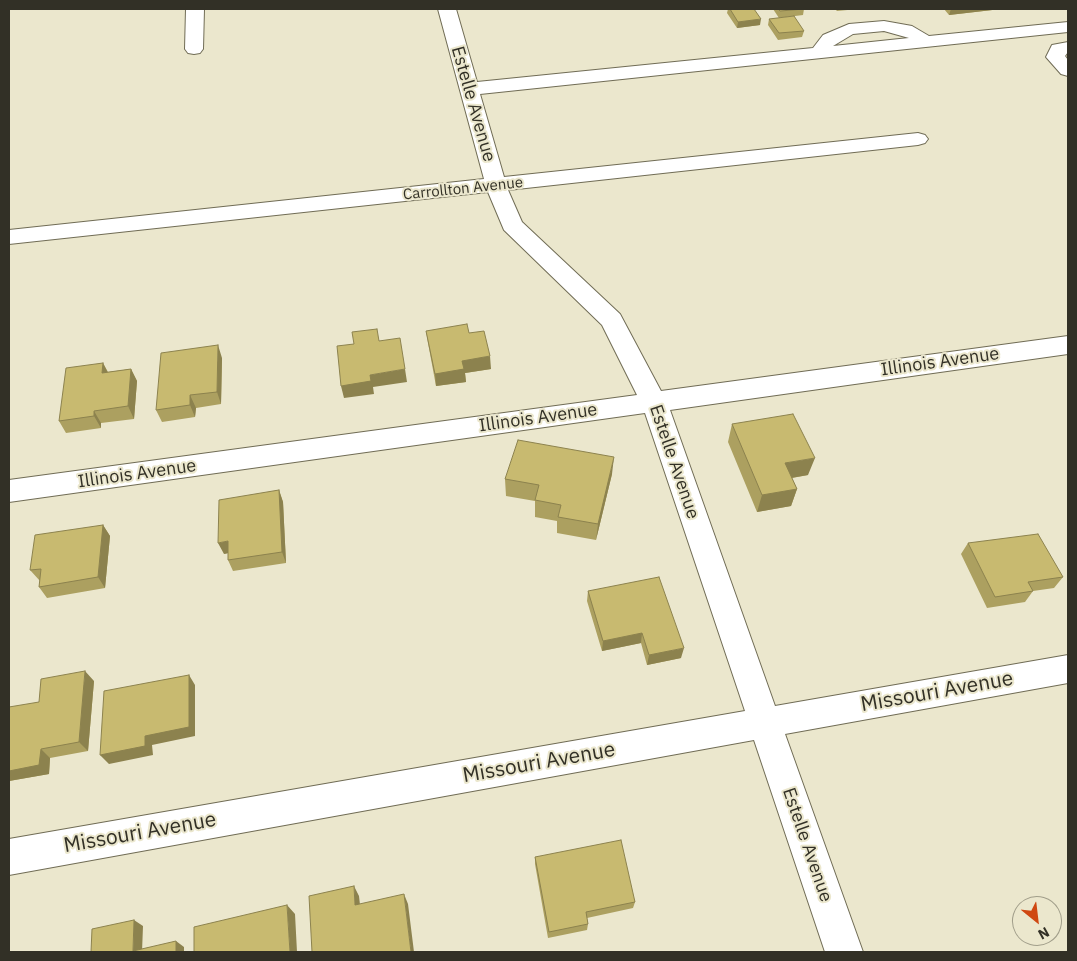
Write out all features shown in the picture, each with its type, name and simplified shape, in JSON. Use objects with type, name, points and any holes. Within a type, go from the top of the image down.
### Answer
[{"type":"street","points":[[194,49],[195,9]]},
{"type":"street","name":"Estelle Avenue","points":[[447,9],[496,186],[512,225],[611,320],[654,402],[844,952]]},
{"type":"street","points":[[469,89],[1068,27]]},
{"type":"street","points":[[1068,47],[1058,49],[1054,57],[1068,70]]},
{"type":"street","name":"Carrollton Avenue","points":[[9,237],[918,139]]},
{"type":"street","name":"Illinois Avenue","points":[[9,491],[1068,345]]},
{"type":"street","name":"Missouri Avenue","points":[[9,856],[1068,669]]},
{"type":"building","points":[[730,9],[754,9],[761,19],[738,22]]},
{"type":"building","points":[[778,9],[804,9],[780,11]]},
{"type":"building","points":[[794,16],[804,31],[779,33],[769,19]]},
{"type":"building","points":[[467,324],[469,333],[484,331],[490,356],[462,361],[464,369],[435,374],[426,331]]},
{"type":"building","points":[[377,329],[379,341],[400,338],[405,369],[370,375],[371,381],[341,386],[337,346],[354,344],[352,332]]},
{"type":"building","points":[[218,345],[217,392],[190,395],[190,405],[156,410],[161,353]]},
{"type":"building","points":[[103,363],[102,373],[131,369],[128,406],[94,411],[94,416],[59,421],[66,368]]},
{"type":"building","points":[[793,414],[815,458],[785,463],[797,489],[762,495],[732,424]]},
{"type":"building","points":[[518,440],[614,457],[598,524],[558,517],[561,505],[535,500],[539,485],[505,479]]},
{"type":"building","points":[[279,490],[282,552],[228,560],[228,541],[218,543],[219,500]]},
{"type":"building","points":[[103,525],[98,577],[39,587],[41,569],[30,570],[35,535]]},
{"type":"building","points":[[1038,534],[1063,577],[1028,582],[1033,591],[995,597],[968,543]]},
{"type":"building","points":[[659,577],[684,648],[649,655],[642,633],[603,641],[588,591]]},
{"type":"building","points":[[85,671],[79,742],[41,749],[39,765],[9,771],[9,707],[39,702],[41,679]]},
{"type":"building","points":[[189,675],[189,727],[145,736],[145,746],[100,755],[104,691]]},
{"type":"building","points":[[621,840],[635,902],[586,912],[588,924],[549,932],[535,857]]},
{"type":"building","points":[[354,886],[355,905],[404,894],[411,952],[312,952],[309,896]]},
{"type":"building","points":[[287,905],[290,952],[194,952],[194,927]]},
{"type":"building","points":[[134,920],[133,951],[176,941],[176,952],[91,952],[92,929]]}]
